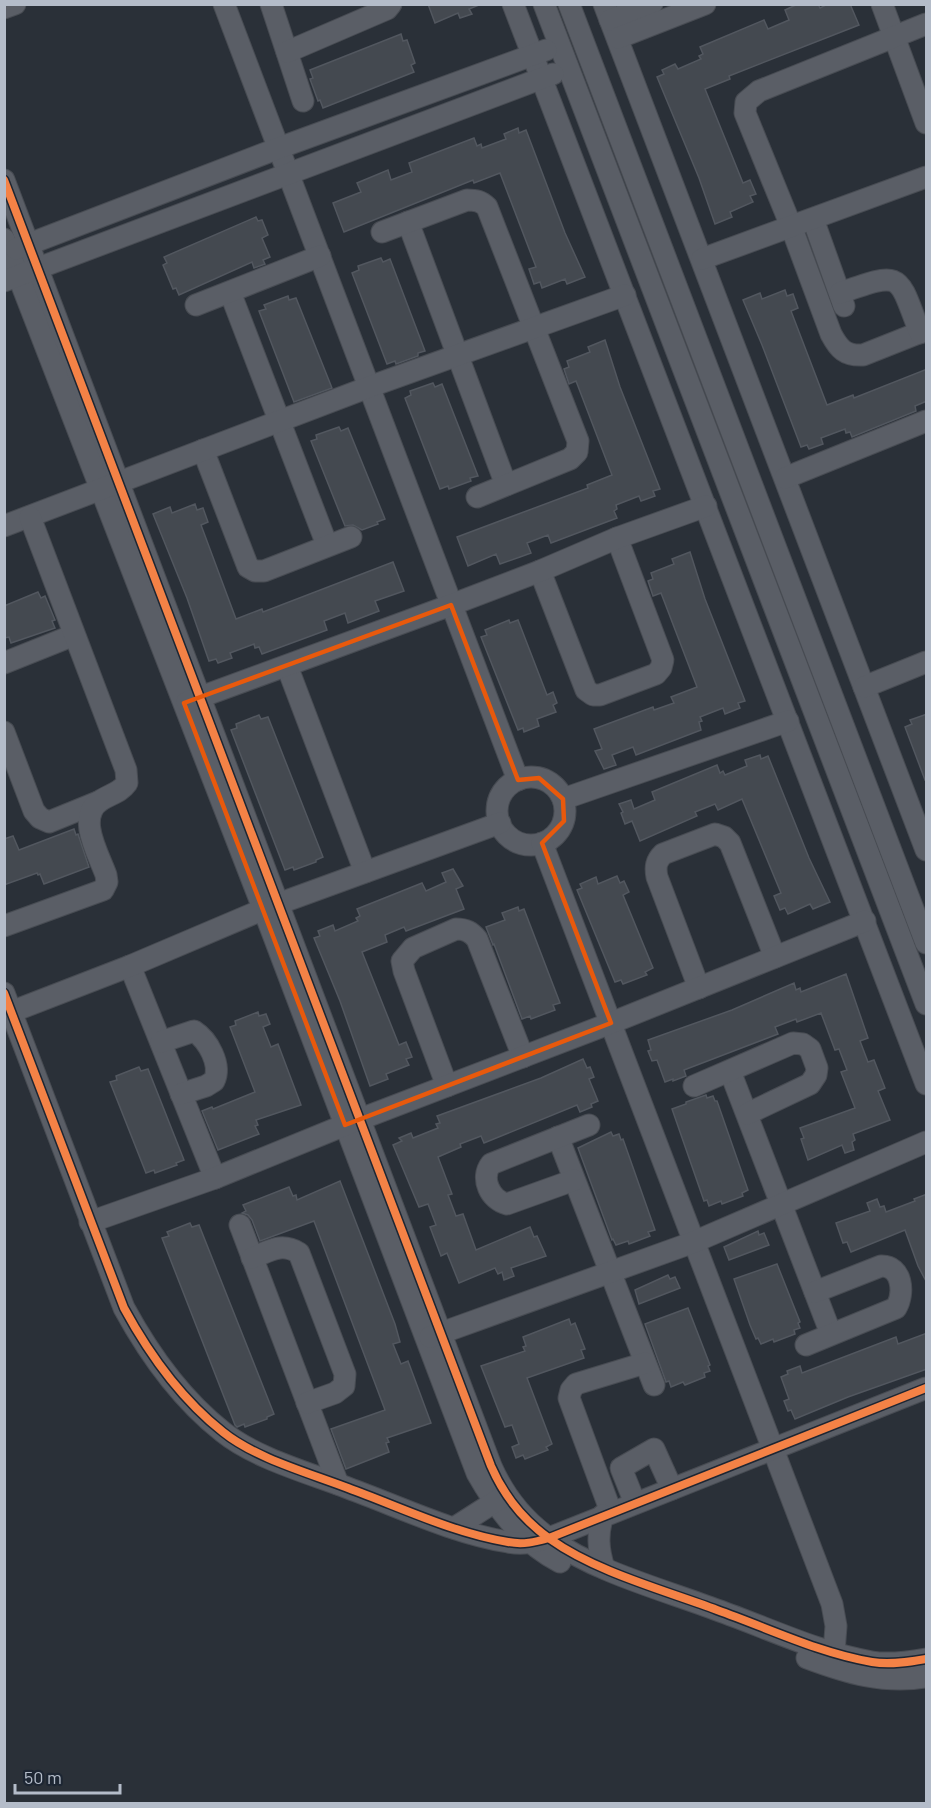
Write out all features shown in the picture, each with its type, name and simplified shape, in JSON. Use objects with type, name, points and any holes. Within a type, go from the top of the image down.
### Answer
[{"type":"street","points":[[4,8],[15,4]]},
{"type":"street","points":[[225,4],[518,780]]},
{"type":"street","points":[[286,52],[387,9],[390,4]]},
{"type":"street","points":[[513,4],[927,1084]]},
{"type":"street","points":[[544,4],[927,1004]]},
{"type":"street","points":[[569,4],[927,943]]},
{"type":"street","points":[[610,21],[652,4]]},
{"type":"street","points":[[610,21],[705,4]]},
{"type":"street","points":[[882,4],[927,123]]},
{"type":"street","points":[[273,5],[303,100]]},
{"type":"street","points":[[610,21],[927,850]]},
{"type":"street","points":[[813,219],[842,300],[877,280],[888,278],[897,282],[904,290],[923,331],[863,355],[853,356],[837,346],[745,113],[746,102],[759,91],[927,24]]},
{"type":"street","points":[[12,247],[560,45],[587,50]]},
{"type":"street","points":[[11,278],[569,68],[587,50]]},
{"type":"street","points":[[702,259],[927,177]]},
{"type":"street","points":[[4,180],[12,247],[11,278],[110,486]]},
{"type":"street","points":[[382,232],[467,200],[483,202],[487,207],[578,441],[577,452],[570,459],[477,497]]},
{"type":"street","points":[[408,222],[506,485]]},
{"type":"street","points":[[12,247],[38,267],[110,486],[434,1336],[491,1466],[500,1499]]},
{"type":"street","points":[[196,304],[320,256]]},
{"type":"street","points":[[230,292],[327,545]]},
{"type":"street","points":[[4,526],[369,387],[625,295]]},
{"type":"street","points":[[784,478],[927,421]]},
{"type":"street","points":[[203,450],[248,567],[255,571],[264,571],[351,537]]},
{"type":"street","points":[[191,700],[451,605],[617,538],[706,506]]},
{"type":"street","points":[[4,732],[34,811],[40,818],[49,822],[121,791],[127,783],[126,770],[30,517]]},
{"type":"street","points":[[540,571],[586,690],[600,695],[656,674],[663,660],[617,538]]},
{"type":"street","points":[[4,663],[74,635]]},
{"type":"street","points":[[864,687],[927,662]]},
{"type":"street","points":[[287,666],[365,872]]},
{"type":"street","points":[[563,799],[788,721]]},
{"type":"street","points":[[529,777],[549,782],[558,790],[563,799],[564,820],[552,838],[542,843],[531,845],[519,843],[510,837],[500,823],[498,806],[501,795],[508,786],[518,780],[529,777]]},
{"type":"street","points":[[4,926],[104,890],[107,882],[106,875],[90,832],[89,822],[99,802]]},
{"type":"street","points":[[500,823],[271,907],[130,966],[8,1003],[124,1308],[143,1342],[167,1376],[224,1433],[256,1452],[300,1471],[454,1528],[509,1543],[540,1541],[927,1388]]},
{"type":"street","points":[[699,987],[655,870],[657,860],[663,854],[716,834],[724,837],[730,843],[775,957]]},
{"type":"street","points":[[542,843],[832,1604],[836,1626],[834,1661]]},
{"type":"street","points":[[90,1222],[215,1178],[865,921]]},
{"type":"street","points":[[447,1086],[402,961],[413,948],[456,929],[464,929],[477,939],[523,1057]]},
{"type":"street","points":[[130,966],[215,1178]]},
{"type":"street","points":[[161,1042],[194,1031],[202,1036],[218,1070],[214,1081],[181,1094]]},
{"type":"street","points":[[694,1086],[793,1043],[803,1044],[810,1049],[817,1068],[816,1075],[810,1083],[747,1114]]},
{"type":"street","points":[[730,1071],[831,1334]]},
{"type":"street","points":[[574,1180],[507,1204],[499,1202],[492,1195],[486,1181],[486,1170],[491,1164],[589,1125]]},
{"type":"street","points":[[558,1137],[654,1385]]},
{"type":"street","points":[[434,1336],[694,1242],[927,1142]]},
{"type":"street","points":[[240,1226],[338,1484]]},
{"type":"street","points":[[252,1258],[280,1247],[290,1247],[299,1253],[341,1363],[345,1374],[344,1386],[335,1393],[307,1403]]},
{"type":"street","points":[[806,1345],[896,1308],[901,1300],[902,1291],[895,1270],[889,1266],[881,1266],[815,1292]]},
{"type":"street","points":[[434,1336],[477,1473],[480,1498],[476,1514]]},
{"type":"street","points":[[608,1514],[569,1398],[576,1384],[645,1362]]},
{"type":"street","points":[[635,1503],[621,1468],[654,1449],[672,1489]]},
{"type":"street","points":[[477,1473],[500,1499],[532,1525],[540,1541],[559,1561],[594,1577],[834,1661],[897,1663],[927,1659]]},
{"type":"street","points":[[454,1528],[500,1499]]},
{"type":"street","points":[[604,1568],[598,1542],[599,1528],[608,1514]]},
{"type":"street","points":[[540,1541],[834,1661],[860,1676],[886,1680],[927,1677]]},
{"type":"highlighted area","points":[[451,605],[518,780],[539,778],[563,799],[564,821],[542,843],[611,1023],[345,1125],[184,703]]},
{"type":"building","points":[[428,4],[479,5],[469,9],[472,14],[460,18],[458,13],[435,23]]},
{"type":"building","points":[[798,4],[818,4],[820,8],[828,4],[850,4],[859,25],[729,76],[730,79],[705,89],[743,183],[750,180],[756,194],[750,196],[753,202],[730,212],[732,217],[715,224],[699,178],[657,77],[664,74],[662,70],[675,64],[678,69],[701,59],[699,56],[703,54],[700,47],[764,20],[768,29],[789,20],[785,10]]},
{"type":"building","points":[[401,34],[403,41],[407,40],[415,63],[411,65],[414,72],[323,108],[310,79],[313,78],[310,70]]},
{"type":"building","points":[[518,128],[519,133],[526,130],[565,233],[585,277],[567,284],[565,279],[542,288],[540,282],[534,284],[529,269],[536,267],[500,173],[474,183],[473,180],[344,232],[333,203],[361,192],[357,183],[388,170],[391,180],[412,172],[409,163],[474,138],[477,146],[481,144],[482,148],[506,139],[504,134]]},
{"type":"building","points":[[256,217],[258,221],[262,220],[268,235],[262,238],[270,257],[263,260],[265,264],[254,268],[252,262],[179,295],[176,288],[173,289],[163,265],[167,263],[164,257]]},
{"type":"building","points":[[381,258],[383,262],[390,259],[425,351],[396,364],[395,361],[387,364],[352,273],[359,270],[358,266]]},
{"type":"building","points":[[785,290],[787,296],[793,294],[798,308],[791,311],[827,405],[853,395],[854,398],[927,369],[927,401],[915,406],[916,411],[852,437],[850,432],[846,433],[845,429],[821,438],[823,444],[809,449],[807,445],[801,447],[743,300],[760,293],[762,299]]},
{"type":"building","points":[[288,296],[289,300],[296,298],[332,388],[294,402],[259,311],[266,309],[264,305]]},
{"type":"building","points":[[605,340],[620,387],[660,489],[653,491],[655,496],[641,501],[639,496],[616,505],[617,509],[614,511],[617,518],[551,543],[548,535],[527,543],[531,553],[500,564],[496,554],[468,566],[457,537],[588,488],[587,485],[612,475],[576,381],[569,384],[564,369],[569,367],[567,361],[590,352],[588,347]]},
{"type":"building","points":[[433,383],[435,387],[442,384],[478,476],[449,489],[448,486],[440,489],[405,398],[411,395],[410,391]]},
{"type":"building","points":[[339,427],[341,431],[348,428],[385,519],[362,530],[353,525],[345,526],[311,441],[317,439],[316,435]]},
{"type":"building","points":[[195,504],[197,510],[203,508],[208,522],[201,525],[236,619],[262,609],[263,612],[393,562],[404,591],[375,601],[379,611],[348,623],[345,613],[324,621],[327,630],[262,654],[259,647],[255,648],[254,644],[230,653],[232,658],[218,663],[216,659],[209,661],[187,598],[153,514],[170,507],[172,513]]},
{"type":"building","points":[[690,552],[705,599],[745,701],[738,703],[740,708],[725,714],[723,708],[700,717],[701,730],[636,755],[633,747],[612,755],[616,765],[604,769],[595,751],[602,749],[594,729],[653,707],[654,710],[674,703],[671,697],[697,687],[661,593],[653,596],[648,581],[653,579],[651,573],[674,564],[672,559]]},
{"type":"building","points":[[38,592],[41,598],[45,596],[55,620],[52,621],[55,628],[11,643],[9,637],[4,638],[4,606]]},
{"type":"building","points":[[509,620],[510,623],[518,620],[547,695],[553,692],[557,703],[553,705],[556,712],[537,719],[539,726],[524,732],[523,728],[518,730],[481,637],[487,635],[485,630]]},
{"type":"building","points":[[927,714],[927,779],[925,780],[905,727],[912,724],[910,720]]},
{"type":"building","points":[[259,715],[261,719],[268,717],[323,857],[294,870],[293,867],[285,870],[231,730],[237,728],[236,724]]},
{"type":"building","points":[[760,755],[761,759],[768,756],[809,858],[830,902],[813,909],[810,904],[788,914],[785,908],[780,910],[774,896],[781,893],[742,799],[718,810],[715,804],[695,812],[697,816],[640,841],[632,821],[625,824],[621,813],[623,812],[619,804],[631,800],[634,809],[655,800],[652,792],[717,765],[720,773],[723,771],[725,775],[747,766],[745,760]]},
{"type":"building","points":[[74,829],[76,835],[78,834],[89,867],[44,884],[40,874],[37,873],[4,885],[4,839],[13,836],[19,850]]},
{"type":"building","points":[[453,869],[463,886],[456,889],[464,909],[406,931],[404,927],[385,935],[387,942],[362,952],[399,1045],[406,1042],[412,1057],[406,1059],[409,1065],[386,1074],[388,1079],[370,1086],[340,1001],[314,938],[320,936],[318,931],[333,925],[335,931],[358,921],[356,918],[360,916],[357,909],[422,883],[426,891],[446,882],[442,873]]},
{"type":"building","points":[[617,876],[620,883],[624,881],[629,892],[623,895],[653,968],[645,972],[647,975],[623,984],[621,980],[615,982],[577,890],[582,888],[580,884],[596,877],[598,884]]},
{"type":"building","points":[[518,907],[519,911],[524,909],[560,1003],[553,1005],[555,1010],[531,1019],[530,1016],[522,1019],[486,927],[505,920],[502,913]]},
{"type":"building","points":[[846,974],[868,1038],[860,1041],[868,1062],[874,1060],[885,1088],[878,1091],[890,1120],[853,1134],[854,1150],[845,1153],[842,1145],[808,1160],[801,1139],[804,1138],[800,1128],[855,1108],[841,1072],[847,1070],[839,1049],[835,1050],[821,1013],[775,1027],[778,1034],[684,1070],[686,1076],[673,1081],[673,1079],[665,1082],[657,1060],[652,1061],[648,1051],[651,1050],[648,1040],[732,1010],[794,983],[796,990],[800,988],[801,992]]},
{"type":"building","points":[[258,1012],[259,1016],[266,1014],[270,1024],[263,1027],[271,1047],[278,1044],[301,1105],[256,1120],[258,1125],[255,1126],[259,1134],[218,1150],[202,1111],[212,1107],[213,1109],[255,1092],[230,1027],[236,1025],[235,1021]]},
{"type":"building","points":[[583,1059],[587,1068],[590,1067],[594,1077],[589,1079],[598,1101],[591,1104],[592,1107],[580,1112],[577,1105],[484,1143],[481,1136],[460,1144],[461,1147],[438,1157],[452,1194],[448,1195],[456,1216],[463,1214],[476,1250],[530,1227],[546,1256],[511,1268],[514,1276],[504,1280],[502,1272],[498,1274],[495,1268],[459,1283],[447,1253],[441,1256],[430,1227],[436,1225],[428,1204],[419,1207],[393,1145],[402,1141],[399,1138],[411,1133],[413,1138],[438,1128],[436,1124],[440,1123],[437,1116],[541,1078]]},
{"type":"building","points":[[139,1067],[141,1071],[148,1069],[184,1160],[155,1173],[154,1170],[146,1173],[110,1082],[117,1080],[116,1076]]},
{"type":"building","points":[[706,1095],[707,1098],[713,1096],[717,1101],[748,1190],[742,1193],[743,1196],[709,1206],[707,1200],[704,1201],[672,1109]]},
{"type":"building","points":[[611,1132],[613,1136],[619,1134],[621,1140],[623,1139],[655,1230],[648,1232],[650,1236],[629,1244],[628,1241],[616,1245],[612,1240],[578,1148]]},
{"type":"building","points":[[340,1181],[395,1324],[400,1342],[393,1344],[401,1364],[408,1361],[431,1423],[387,1438],[389,1452],[346,1469],[331,1429],[385,1410],[314,1221],[260,1241],[252,1220],[248,1215],[242,1213],[246,1211],[243,1205],[289,1187],[297,1200]]},
{"type":"building","points":[[927,1194],[927,1283],[905,1230],[851,1252],[847,1242],[843,1243],[836,1223],[870,1211],[867,1203],[877,1199],[880,1207],[884,1206],[886,1212]]},
{"type":"building","points":[[190,1223],[192,1227],[199,1225],[274,1414],[245,1427],[244,1424],[237,1427],[235,1425],[162,1238],[169,1236],[167,1232]]},
{"type":"building","points":[[758,1231],[759,1235],[764,1233],[769,1245],[729,1260],[724,1247]]},
{"type":"building","points":[[777,1264],[800,1322],[798,1323],[800,1328],[794,1330],[795,1334],[761,1344],[758,1338],[756,1339],[750,1325],[734,1279]]},
{"type":"building","points":[[668,1275],[670,1279],[675,1277],[680,1288],[639,1304],[635,1290]]},
{"type":"building","points":[[688,1308],[710,1365],[708,1366],[710,1371],[704,1373],[705,1377],[685,1385],[683,1382],[671,1387],[669,1381],[666,1382],[645,1324]]},
{"type":"building","points":[[569,1319],[571,1325],[575,1323],[585,1349],[581,1350],[584,1358],[527,1378],[552,1444],[546,1447],[548,1450],[525,1459],[523,1455],[516,1458],[512,1447],[519,1444],[512,1425],[505,1427],[481,1366],[525,1351],[523,1337]]},
{"type":"building","points":[[927,1333],[927,1369],[795,1419],[791,1410],[788,1411],[784,1401],[789,1399],[781,1377],[788,1374],[787,1371],[800,1366],[802,1373],[896,1337],[898,1344]]},
{"type":"cycle path","points":[[4,180],[491,1466],[502,1487],[515,1507],[540,1532],[568,1551],[609,1571],[833,1653],[879,1663],[926,1659]]},
{"type":"cycle path","points":[[4,993],[124,1308],[155,1359],[193,1405],[223,1432],[266,1457],[447,1526],[487,1538],[513,1543],[529,1543],[549,1538],[926,1388]]}]
